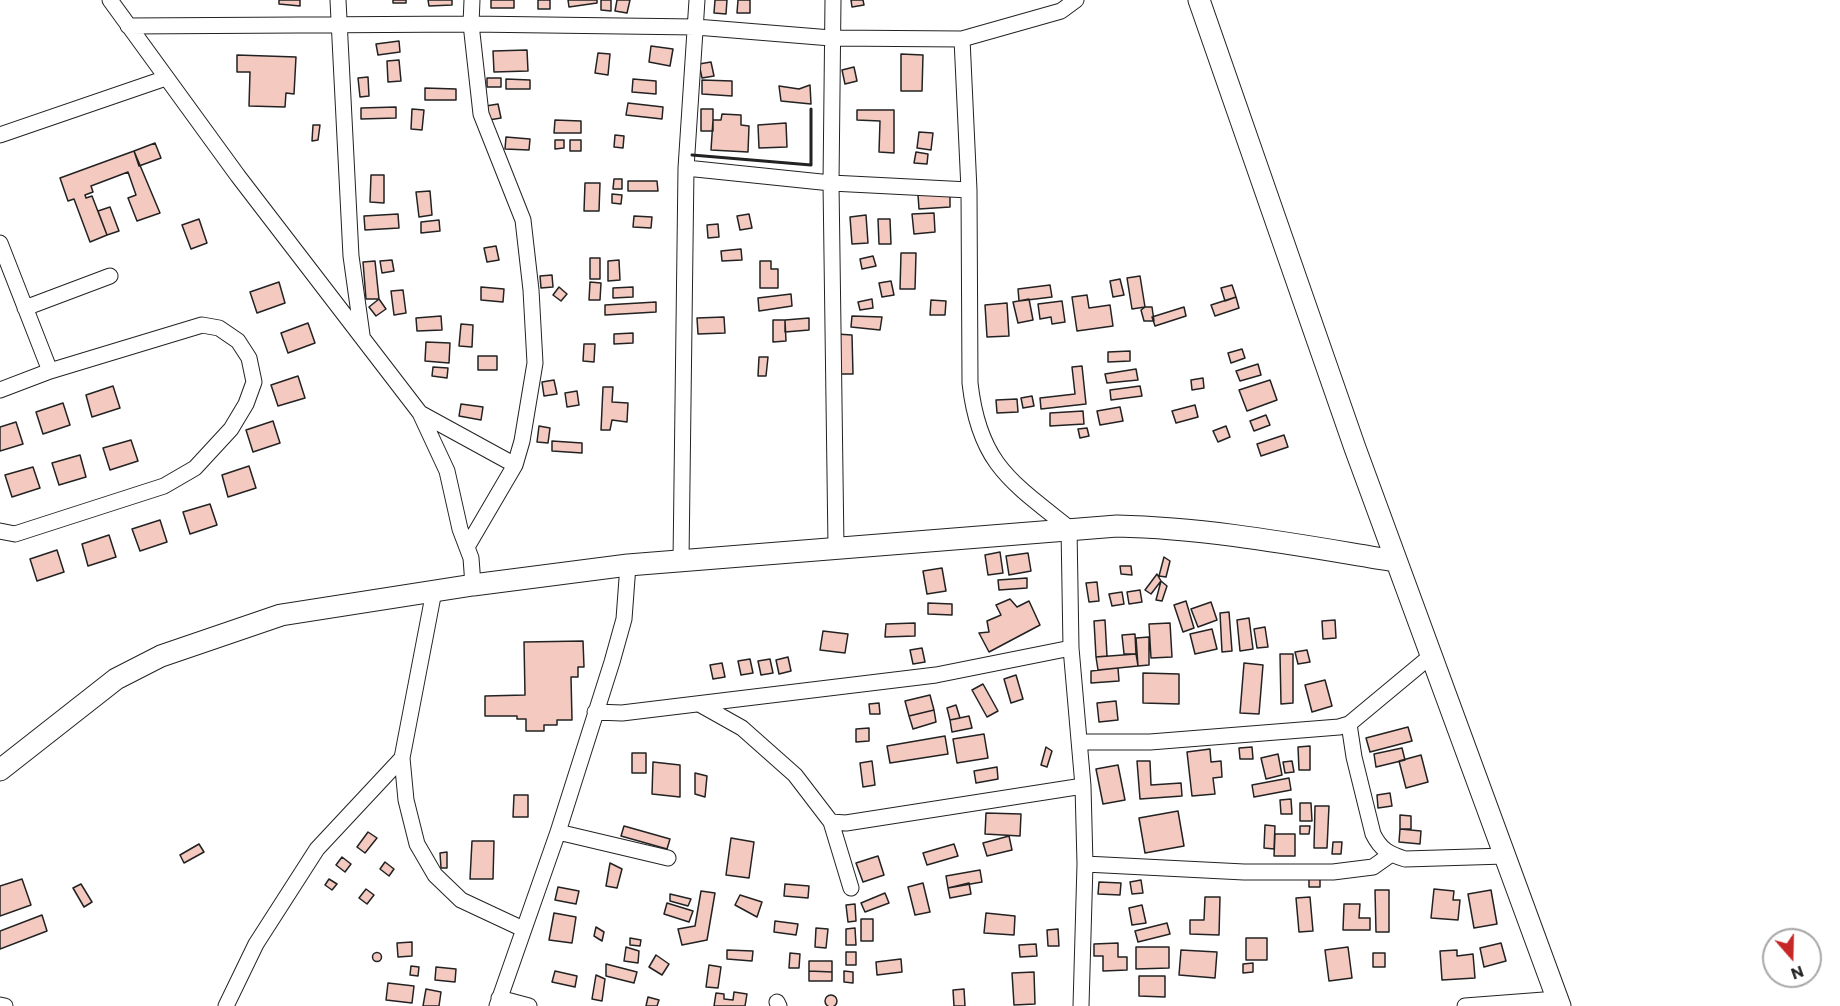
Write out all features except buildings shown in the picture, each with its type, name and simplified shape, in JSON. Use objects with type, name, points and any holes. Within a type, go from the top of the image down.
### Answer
[{"type":"street","points":[[110,0],[305,265],[362,335],[420,413],[447,471],[467,547],[473,585]]},
{"type":"street","points":[[338,0],[351,256],[362,335]]},
{"type":"street","points":[[467,547],[515,465],[522,441],[535,363],[524,220],[481,114],[471,24],[472,0]]},
{"type":"street","points":[[681,560],[686,168],[697,0]]},
{"type":"street","points":[[833,0],[831,183],[836,547]]},
{"type":"street","points":[[128,27],[471,24],[696,27],[831,38],[962,39],[1061,11],[1076,0]]},
{"type":"street","points":[[1199,0],[1396,561],[1558,1002],[1466,1006]]},
{"type":"street","points":[[962,39],[969,190],[970,383],[974,413],[999,470],[1069,528],[1071,648],[1083,786],[1085,864],[1081,1006]]},
{"type":"street","points":[[0,135],[166,78]]},
{"type":"street","points":[[686,168],[831,183],[969,190]]},
{"type":"street","points":[[0,243],[50,371]]},
{"type":"street","points":[[25,308],[110,276]]},
{"type":"street","points":[[0,390],[50,371],[202,325],[219,328],[238,341],[249,358],[254,382],[246,404],[231,429],[195,468],[165,486],[15,534],[0,531]]},
{"type":"street","points":[[420,413],[515,465]]},
{"type":"street","points":[[0,770],[116,679],[161,656],[281,615],[473,585],[628,565],[1069,528],[1174,527],[1396,561]]},
{"type":"street","points":[[529,1006],[498,1002],[558,832],[624,619],[628,565]]},
{"type":"street","points":[[434,591],[402,758],[406,800],[417,844],[435,875],[461,900],[523,929]]},
{"type":"street","points":[[595,712],[622,713],[701,705],[936,675],[1071,648]]},
{"type":"street","points":[[1080,742],[1150,742],[1349,724],[1432,655]]},
{"type":"street","points":[[701,705],[742,728],[795,775],[831,822],[851,888]]},
{"type":"street","points":[[1349,724],[1354,756],[1373,834],[1379,846],[1390,855],[1406,860],[1505,856]]},
{"type":"street","points":[[226,1006],[256,944],[317,849],[402,758]]},
{"type":"street","points":[[831,822],[846,823],[1083,786]]},
{"type":"street","points":[[558,832],[668,858]]},
{"type":"street","points":[[1085,864],[1244,872],[1333,872],[1373,867],[1390,855]]},
{"type":"street","points":[[0,1005],[5,1006]]},
{"type":"wall","points":[[692,155],[811,165],[811,109]]}]
